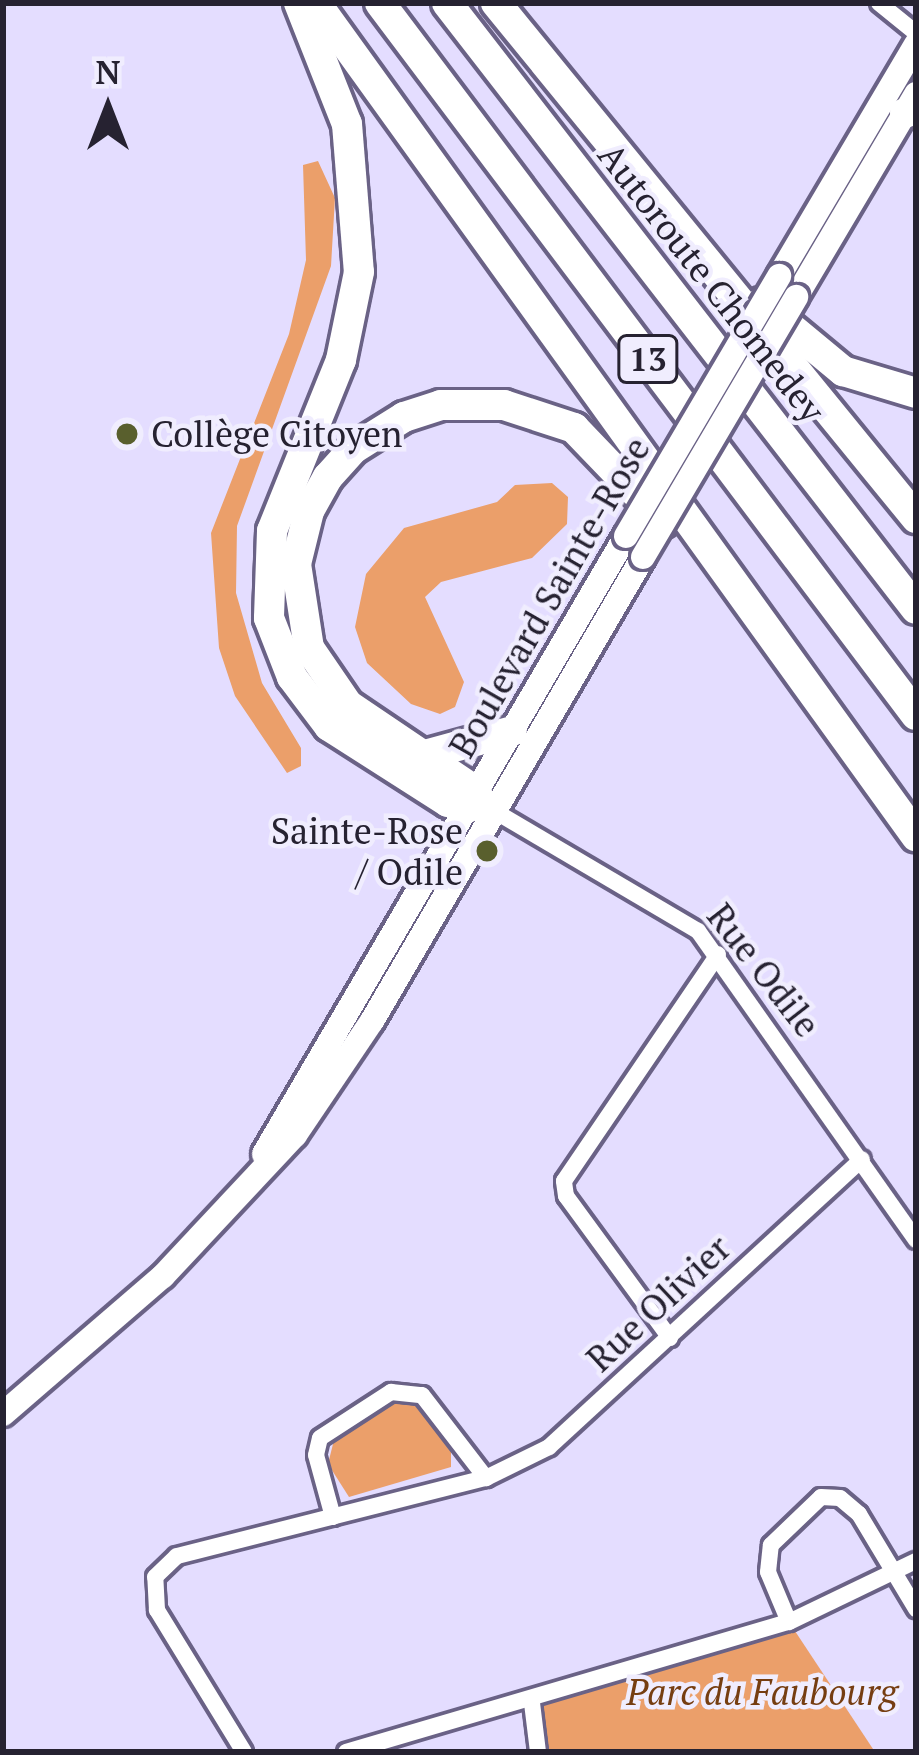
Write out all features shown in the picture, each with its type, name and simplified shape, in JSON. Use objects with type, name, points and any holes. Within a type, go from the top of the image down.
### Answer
[{"type":"highway","points":[[299,3],[347,124],[360,249],[341,360],[272,531],[268,618],[292,677],[329,726],[448,802],[480,804]]},
{"type":"highway","points":[[316,3],[746,608],[916,836]]},
{"type":"highway","name":"13","points":[[380,3],[916,715]]},
{"type":"highway","name":"Autoroute Chomedey","points":[[447,3],[916,609]]},
{"type":"highway","points":[[496,3],[916,518]]},
{"type":"highway","points":[[697,250],[829,362],[873,385],[916,393]]},
{"type":"highway","points":[[480,804],[425,755],[336,692],[309,647],[296,581],[302,530],[328,477],[353,449],[404,417],[482,403],[526,408],[574,428],[746,608]]},
{"type":"highway","points":[[425,755],[512,730]]},
{"type":"street","points":[[879,3],[916,34]]},
{"type":"street","name":"Boulevard Sainte-Rose","points":[[480,804],[512,730],[916,44]]},
{"type":"street","name":"Boulevard Sainte-Rose","points":[[3,1414],[141,1297],[244,1186],[480,804],[643,557],[912,106]]},
{"type":"street","name":"Rue Odile","points":[[480,804],[657,900],[718,954],[916,1240]]},
{"type":"street","points":[[670,1337],[566,1196],[564,1180],[718,954]]},
{"type":"street","name":"Rue Olivier","points":[[244,1752],[172,1646],[157,1610],[154,1577],[177,1556],[207,1545],[486,1478],[549,1447],[862,1159]]},
{"type":"street","points":[[333,1517],[316,1455],[320,1438],[391,1392],[422,1395],[486,1478]]},
{"type":"street","points":[[789,1622],[768,1572],[771,1545],[821,1497],[840,1498],[859,1514],[916,1609]]},
{"type":"street","points":[[346,1752],[409,1728],[532,1702],[789,1622],[916,1561]]},
{"type":"street","points":[[532,1702],[538,1752]]},
{"type":"green space","points":[[318,161],[335,198],[331,266],[237,526],[236,593],[262,683],[301,748],[301,766],[287,773],[235,696],[219,648],[211,533],[289,334],[306,260],[303,165]]},
{"type":"green space","points":[[552,483],[568,497],[567,524],[532,558],[441,582],[425,597],[464,682],[455,707],[440,714],[411,704],[367,663],[355,627],[366,574],[404,528],[497,502],[515,485]]},
{"type":"green space","points":[[395,1400],[417,1402],[451,1447],[451,1467],[349,1497],[328,1464],[334,1440]]},
{"type":"green space","name":"Parc du Faubourg","points":[[789,1622],[875,1752],[538,1752],[532,1703]]},
{"type":"place","name":"Collège Citoyen","points":[[127,434]]},
{"type":"place","name":"Sainte-Rose / Odile","points":[[487,851]]}]
